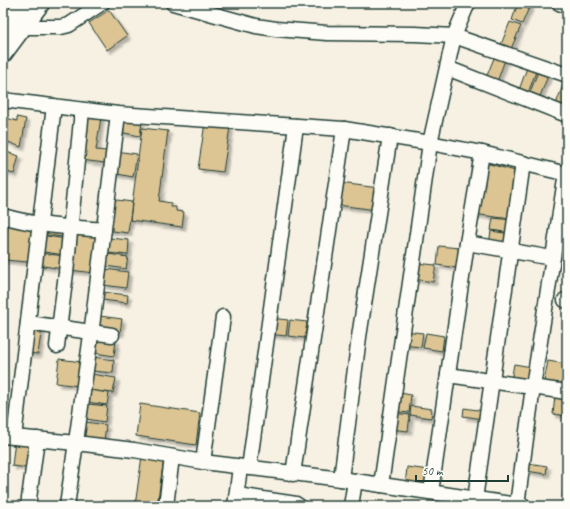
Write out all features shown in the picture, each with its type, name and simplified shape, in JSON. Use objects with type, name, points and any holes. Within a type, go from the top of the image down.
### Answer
[{"type":"main road","points":[[3,30],[23,3]]},
{"type":"main road","points":[[3,54],[42,3]]},
{"type":"street","points":[[23,27],[61,28],[69,25],[102,3]]},
{"type":"street","points":[[173,3],[256,26],[276,29],[327,33],[454,36],[567,75]]},
{"type":"street","points":[[381,485],[430,142],[454,36],[468,3]]},
{"type":"street","points":[[559,3],[567,6]]},
{"type":"street","points":[[447,68],[567,115]]},
{"type":"street","points":[[3,100],[54,106],[82,110],[118,114],[344,129],[430,142],[482,152],[567,173],[552,258],[533,387],[520,505],[475,499],[434,497],[381,485],[355,481],[244,468],[134,450],[9,436],[28,323],[54,106]]},
{"type":"street","points":[[57,346],[71,227],[82,110]]},
{"type":"street","points":[[68,506],[92,332],[118,114]]},
{"type":"street","points":[[296,126],[244,468],[236,501],[289,503],[298,506]]},
{"type":"street","points":[[293,474],[344,129]]},
{"type":"street","points":[[340,479],[359,337],[390,136]]},
{"type":"street","points":[[434,497],[448,375],[482,152]]},
{"type":"street","points":[[475,499],[523,163]]},
{"type":"street","points":[[3,216],[40,224],[104,230]]},
{"type":"street","points":[[467,244],[511,250],[552,258]]},
{"type":"street","points":[[203,462],[223,317]]},
{"type":"street","points":[[28,323],[112,335]]},
{"type":"street","points":[[448,375],[567,392]]},
{"type":"street","points":[[28,506],[37,439]]},
{"type":"street","points":[[166,506],[172,457]]},
{"type":"street","points":[[351,506],[355,481]]},
{"type":"building","points":[[518,3],[531,3],[522,24],[512,20]]},
{"type":"building","points":[[109,10],[127,36],[107,50],[89,23]]},
{"type":"building","points":[[510,22],[521,26],[510,51],[500,47]]},
{"type":"building","points":[[496,53],[506,57],[497,82],[486,78]]},
{"type":"building","points":[[528,65],[537,69],[528,93],[519,90]]},
{"type":"building","points":[[539,69],[549,73],[539,99],[529,95]]},
{"type":"building","points":[[565,79],[567,79],[567,111],[555,107]]},
{"type":"building","points":[[87,115],[101,117],[96,150],[107,151],[105,163],[81,160]]},
{"type":"building","points":[[3,117],[17,121],[17,117],[26,119],[21,147],[3,140]]},
{"type":"building","points":[[121,119],[142,122],[140,136],[119,132]]},
{"type":"building","points":[[205,123],[230,127],[223,172],[198,169]]},
{"type":"building","points":[[142,128],[168,131],[159,201],[171,203],[171,207],[176,207],[176,211],[184,212],[182,227],[130,220]]},
{"type":"building","points":[[3,151],[19,156],[14,174],[3,171]]},
{"type":"building","points":[[116,151],[137,154],[133,177],[112,173]]},
{"type":"building","points":[[482,162],[519,172],[511,219],[473,214]]},
{"type":"building","points":[[340,183],[379,188],[377,210],[337,205]]},
{"type":"building","points":[[109,199],[132,202],[128,233],[106,230]]},
{"type":"building","points":[[493,218],[513,220],[511,233],[491,230]]},
{"type":"building","points":[[8,222],[33,225],[28,262],[4,260]]},
{"type":"building","points":[[41,225],[64,228],[63,237],[40,234]]},
{"type":"building","points":[[491,231],[511,234],[509,247],[489,244]]},
{"type":"building","points":[[73,232],[100,235],[95,273],[69,270]]},
{"type":"building","points":[[40,235],[66,239],[64,255],[38,251]]},
{"type":"building","points":[[110,238],[129,240],[128,255],[108,253]]},
{"type":"building","points":[[439,246],[459,248],[457,268],[437,265]]},
{"type":"building","points":[[39,253],[65,256],[63,269],[37,265]]},
{"type":"building","points":[[108,254],[128,257],[126,269],[106,266]]},
{"type":"building","points":[[416,263],[436,265],[433,282],[414,279]]},
{"type":"building","points":[[105,269],[128,272],[126,288],[103,285]]},
{"type":"building","points":[[103,292],[128,295],[127,303],[102,300]]},
{"type":"building","points":[[100,316],[122,319],[120,333],[98,330]]},
{"type":"building","points":[[271,318],[288,320],[286,336],[269,334]]},
{"type":"building","points":[[290,320],[307,322],[305,338],[288,336]]},
{"type":"building","points":[[28,325],[42,327],[38,354],[24,353]]},
{"type":"building","points":[[404,331],[423,333],[421,347],[402,345]]},
{"type":"building","points":[[426,333],[444,336],[442,351],[423,348]]},
{"type":"building","points":[[98,337],[116,340],[114,356],[95,353]]},
{"type":"building","points":[[93,357],[114,360],[113,373],[92,371]]},
{"type":"building","points":[[59,359],[82,362],[79,386],[56,383]]},
{"type":"building","points":[[548,361],[566,364],[563,384],[544,381]]},
{"type":"building","points":[[514,364],[532,367],[530,384],[511,381]]},
{"type":"building","points":[[91,374],[116,378],[113,393],[89,390]]},
{"type":"building","points":[[89,390],[109,393],[107,405],[87,402]]},
{"type":"building","points":[[395,392],[411,395],[409,413],[392,411]]},
{"type":"building","points":[[555,396],[567,398],[567,416],[553,414]]},
{"type":"building","points":[[88,404],[107,406],[105,422],[86,419]]},
{"type":"building","points":[[140,404],[200,413],[196,445],[136,436]]},
{"type":"building","points":[[411,406],[432,409],[431,418],[410,415]]},
{"type":"building","points":[[464,408],[484,411],[483,419],[463,416]]},
{"type":"building","points":[[393,413],[410,415],[408,431],[390,429]]},
{"type":"building","points":[[86,422],[106,425],[104,441],[84,438]]},
{"type":"building","points":[[15,440],[33,442],[30,468],[12,466]]},
{"type":"building","points":[[142,456],[164,459],[157,506],[135,506]]},
{"type":"building","points":[[528,463],[547,466],[546,474],[526,471]]},
{"type":"building","points":[[407,467],[429,470],[425,490],[405,486]]},
{"type":"building","points":[[563,491],[567,491],[567,506],[561,506]]}]
